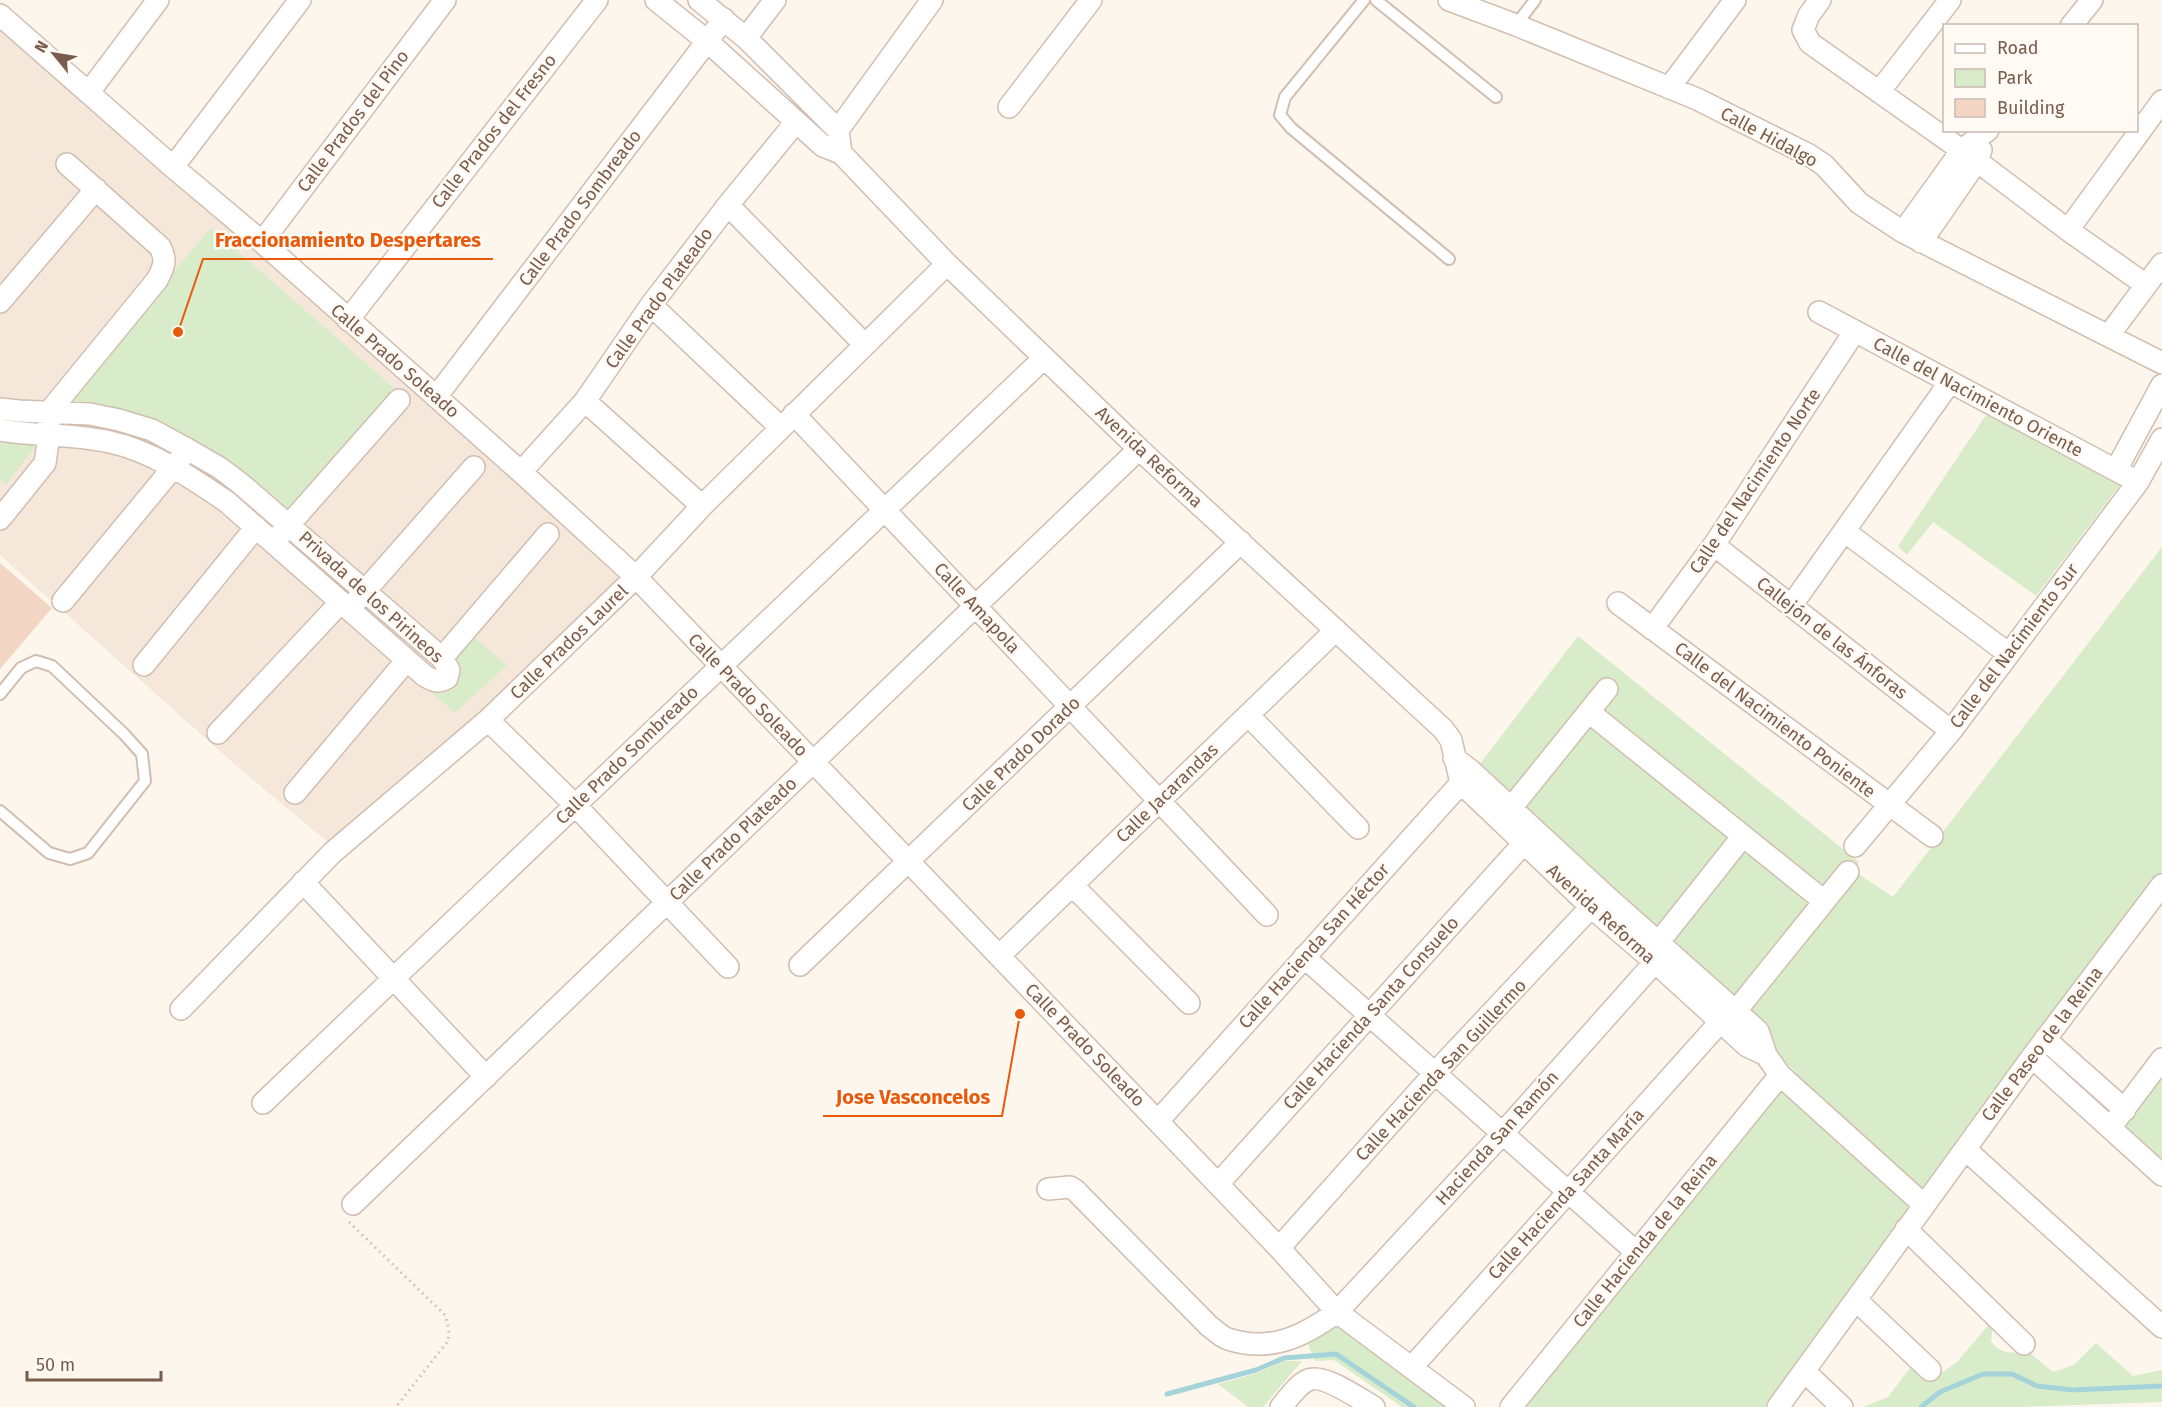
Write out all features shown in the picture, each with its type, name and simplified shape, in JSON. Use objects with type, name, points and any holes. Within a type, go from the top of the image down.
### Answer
[{"type":"street","points":[[89,92],[158,0]]},
{"type":"street","points":[[173,167],[300,0]]},
{"type":"street","name":"Calle Prados del Pino","points":[[262,242],[445,0]]},
{"type":"street","name":"Calle Prados del Fresno","points":[[348,320],[597,0]]},
{"type":"street","name":"Avenida Reforma","points":[[656,0],[707,40],[823,146],[841,153],[946,264],[1044,358],[1443,729],[1451,740],[1462,770],[1506,815],[1728,1017],[1747,1046],[1766,1055],[1780,1075],[1924,1205]]},
{"type":"street","points":[[699,0],[746,38],[838,130],[841,153]]},
{"type":"street","points":[[746,38],[775,0]]},
{"type":"street","points":[[838,130],[932,0]]},
{"type":"street","points":[[1009,107],[1091,0]]},
{"type":"street","name":"Calle Hidalgo","points":[[1449,0],[1697,99],[1809,154],[1824,165],[1859,203],[1912,237],[2162,363]]},
{"type":"street","points":[[1669,88],[1735,0]]},
{"type":"street","points":[[1820,0],[1809,15],[1803,30],[1810,43],[1970,156],[2146,285]]},
{"type":"street","points":[[1879,92],[1950,0]]},
{"type":"street","points":[[2073,24],[2092,0]]},
{"type":"street","name":"Calle Prado Soleado","points":[[0,15],[262,242],[636,577],[1158,1121],[1337,1312],[1464,1407]]},
{"type":"street","name":"Calle Prado Sombreado","points":[[436,397],[724,19]]},
{"type":"street","points":[[2068,230],[2162,101]]},
{"type":"street","name":"Calle Prado Plateado","points":[[521,472],[585,401],[651,305],[796,122]]},
{"type":"street","points":[[1912,237],[1987,132]]},
{"type":"street","points":[[4,505],[45,463],[50,412],[157,280],[164,268],[165,257],[160,247],[67,164]]},
{"type":"street","points":[[0,302],[96,189]]},
{"type":"street","points":[[728,205],[865,345]]},
{"type":"street","name":"Calle Prados Laurel","points":[[181,1009],[332,854],[488,720],[636,577],[702,506],[946,264]]},
{"type":"street","points":[[2109,336],[2162,264]]},
{"type":"street","name":"Calle Amapola","points":[[651,305],[788,421],[885,510],[1267,915]]},
{"type":"street","name":"Calle del Nacimiento Oriente","points":[[1819,312],[2138,482]]},
{"type":"street","name":"Calle del Nacimiento Norte","points":[[1652,629],[1714,546],[1855,331]]},
{"type":"street","name":"Calle Prado Sombreado","points":[[263,1103],[1044,358]]},
{"type":"street","points":[[1791,606],[1950,382]]},
{"type":"street","points":[[2116,470],[2162,385]]},
{"type":"street","points":[[274,542],[399,400]]},
{"type":"street","points":[[585,401],[702,506]]},
{"type":"street","name":"Privada de los Pirineos","points":[[0,408],[90,414],[119,420],[152,430],[220,468],[366,590],[442,658],[449,670],[447,678],[440,682],[424,676],[227,502],[143,452],[111,442],[0,430]]},
{"type":"street","name":"Calle del Nacimiento Sur","points":[[1855,846],[1951,731],[2138,482],[2162,439]]},
{"type":"street","points":[[63,601],[187,449]]},
{"type":"street","name":"Calle Prado Plateado","points":[[353,1204],[1140,449]]},
{"type":"street","points":[[218,733],[345,606],[366,590],[474,467]]},
{"type":"street","points":[[144,665],[256,528]]},
{"type":"street","points":[[1844,531],[2008,654]]},
{"type":"street","points":[[442,658],[548,534]]},
{"type":"street","name":"Calle Prado Dorado","points":[[800,965],[1241,542]]},
{"type":"street","name":"Callejón de las Ánforas","points":[[1714,546],[1951,731]]},
{"type":"street","name":"Calle del Nacimiento Poniente","points":[[1618,603],[1932,836]]},
{"type":"street","name":"Calle Jacarandas","points":[[999,956],[1336,630]]},
{"type":"street","points":[[295,793],[406,661]]},
{"type":"street","points":[[1506,815],[1607,689]]},
{"type":"street","points":[[1589,712],[1824,901]]},
{"type":"street","points":[[1248,715],[1358,828]]},
{"type":"street","points":[[488,720],[575,805],[728,966]]},
{"type":"street","name":"Calle Hacienda San Héctor","points":[[1158,1121],[1304,957],[1462,770]]},
{"type":"street","name":"Avenida Reforma","points":[[1506,815],[1524,843],[1599,902]]},
{"type":"street","name":"Hacienda San Ramón","points":[[1048,1189],[1070,1187],[1075,1190],[1209,1326],[1226,1339],[1273,1344],[1296,1338],[1337,1312],[1503,1133],[1656,952],[1743,836]]},
{"type":"street","name":"Calle Hacienda Santa Consuelo","points":[[1218,1184],[1524,843]]},
{"type":"street","name":"Calle Hacienda Santa María","points":[[1412,1367],[1728,1017],[1848,872]]},
{"type":"street","points":[[303,882],[486,1077]]},
{"type":"street","points":[[1072,885],[1189,1003]]},
{"type":"street","name":"Calle Paseo de la Reina","points":[[1779,1407],[2045,1039],[2162,885]]},
{"type":"street","name":"Calle Hacienda San Guillermo","points":[[1279,1248],[1435,1073],[1599,902]]},
{"type":"street","points":[[1304,957],[1636,1252]]},
{"type":"street","points":[[2045,1039],[2125,1110]]},
{"type":"street","points":[[2032,1057],[2162,1175]]},
{"type":"street","points":[[2110,1127],[2162,1059]]},
{"type":"street","name":"Calle Hacienda de la Reina","points":[[1511,1407],[1780,1075]]},
{"type":"street","points":[[1965,1149],[2162,1327]]},
{"type":"street","points":[[1906,1229],[2024,1344]]},
{"type":"street","points":[[1856,1300],[1930,1370]]},
{"type":"street","points":[[1804,1371],[1842,1407]]},
{"type":"street","points":[[1281,1407],[1297,1388],[1310,1379],[1327,1380],[1374,1407]]},
{"type":"lane","points":[[1364,0],[1285,97],[1280,115],[1291,128],[1449,259]]},
{"type":"lane","points":[[1376,0],[1496,96]]},
{"type":"lane","points":[[1516,25],[1535,0]]},
{"type":"lane","points":[[0,694],[21,668],[36,661],[52,666],[124,734],[141,754],[145,782],[87,853],[70,859],[49,853],[0,811]]},
{"type":"path","points":[[353,1204],[348,1215],[350,1224],[445,1315],[449,1329],[448,1341],[396,1407]]},
{"type":"shaded area","points":[[0,17],[633,575],[342,854],[241,770],[0,555]]},
{"type":"green space","points":[[211,228],[394,388],[287,511],[220,459],[60,404]]},
{"type":"green space","points":[[1986,415],[2123,481],[2036,596],[1933,522],[1907,555],[1898,546]]},
{"type":"green space","points":[[0,439],[32,443],[34,448],[6,485],[0,479]]},
{"type":"green space","points":[[2162,547],[2162,885],[1771,1407],[1511,1407],[1780,1075],[1790,1083],[1797,1073],[1469,778],[1578,636],[1859,862],[1854,871],[1893,897]]},
{"type":"green space","points":[[475,638],[507,665],[455,713],[424,686],[441,692],[454,689],[460,675],[454,660]]},
{"type":"green space","points":[[2162,1075],[2162,1162],[2123,1126]]},
{"type":"green space","points":[[1990,1323],[1993,1325],[1991,1341],[1998,1348],[2011,1353],[2027,1351],[2053,1372],[2074,1365],[2096,1343],[2133,1376],[2162,1370],[2162,1402],[2021,1407],[1863,1407],[1888,1397],[1910,1368],[1930,1381],[1957,1362]]},
{"type":"green space","points":[[1336,1325],[1450,1407],[1402,1407],[1334,1360],[1315,1361],[1308,1345]]},
{"type":"green space","points":[[1283,1361],[1302,1361],[1263,1407],[1248,1407],[1218,1384],[1258,1373]]},
{"type":"building","points":[[0,563],[52,608],[0,669]]},
{"type":"waterway","points":[[1167,1394],[1256,1370],[1284,1358],[1336,1354],[1414,1407]]},
{"type":"waterway","points":[[1921,1407],[1940,1392],[1983,1374],[2012,1374],[2037,1386],[2073,1390],[2162,1386]]},
{"type":"place","name":"Fraccionamiento Despertares","points":[[178,332]]},
{"type":"place","name":"Jose Vasconcelos","points":[[1020,1014]]}]
